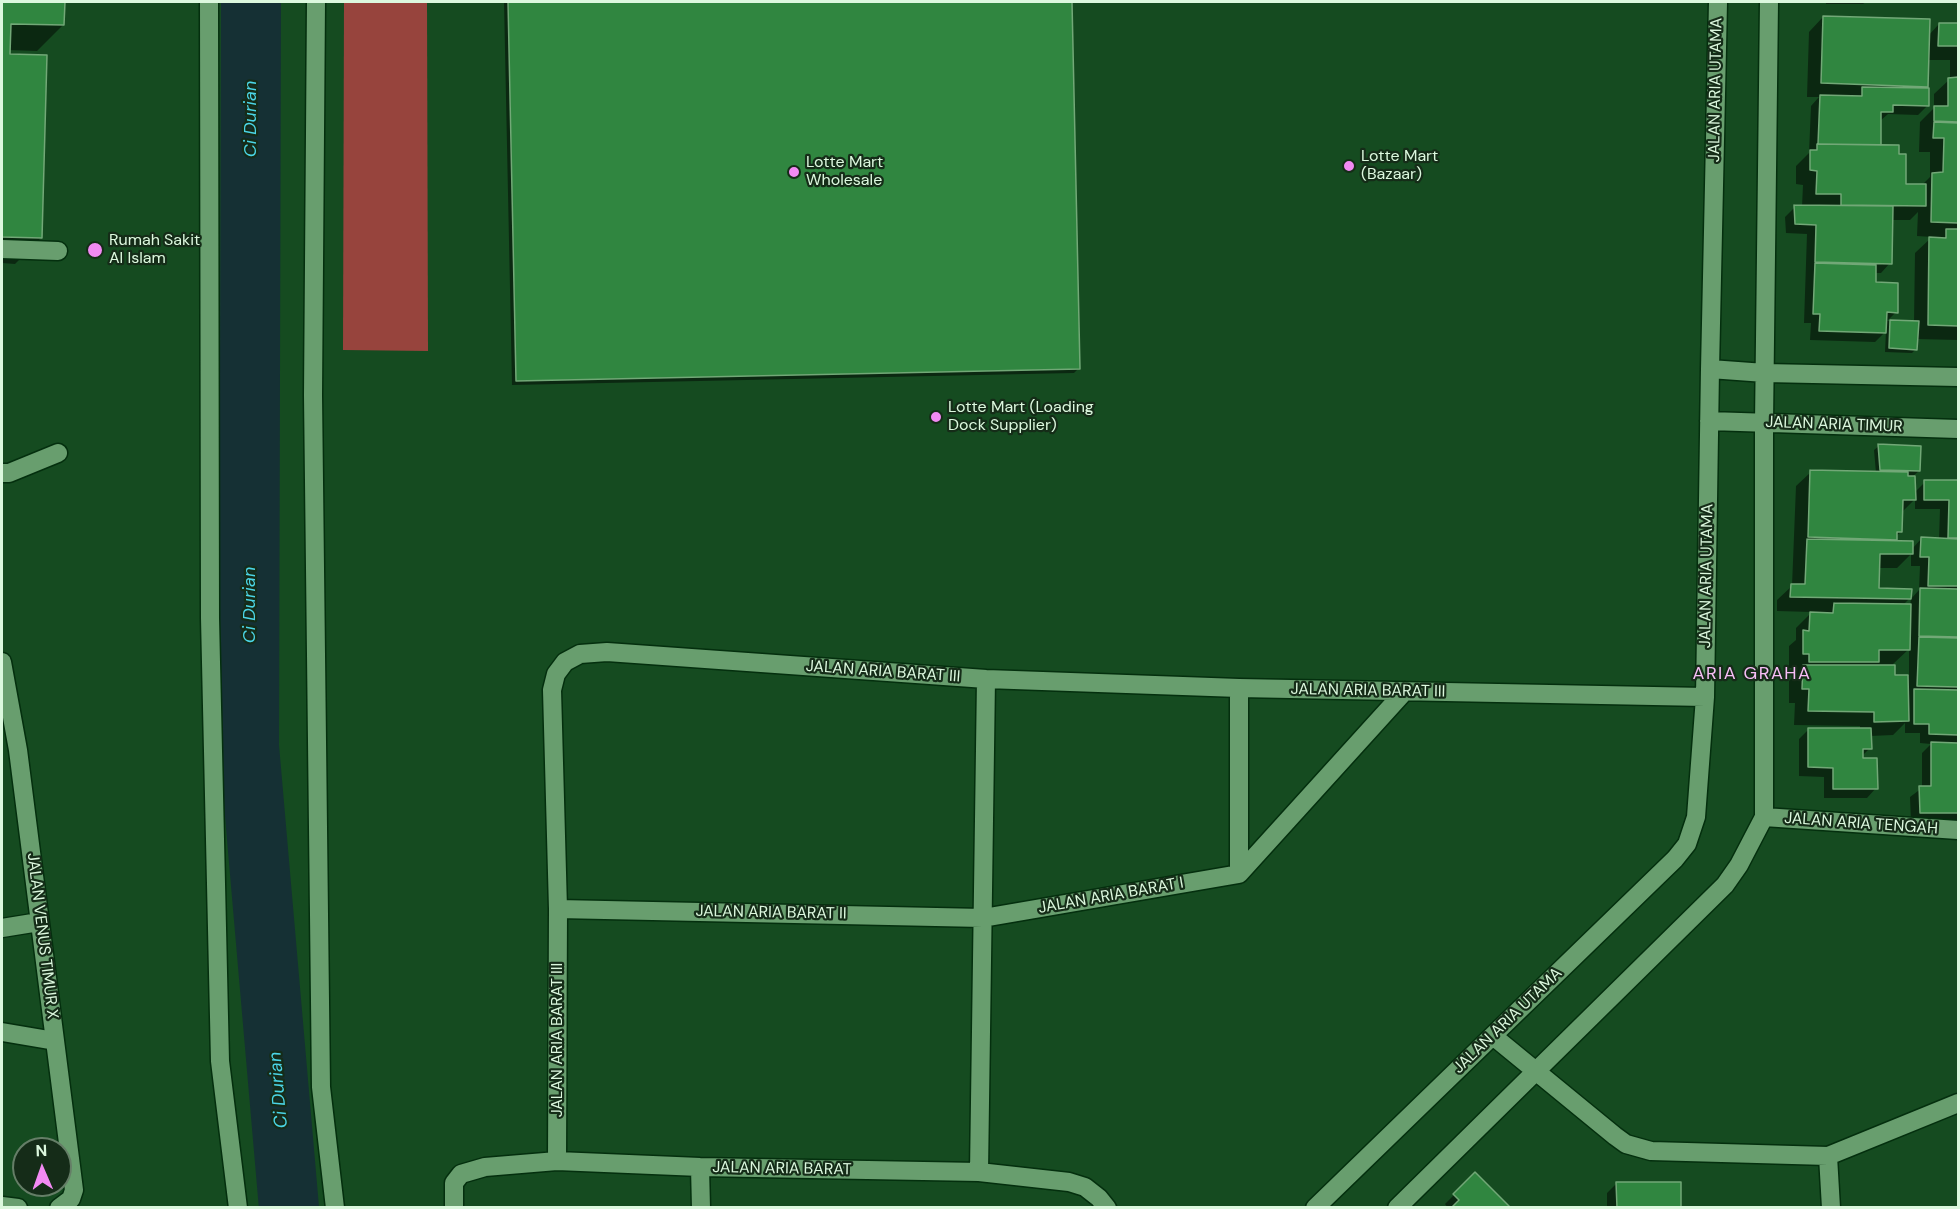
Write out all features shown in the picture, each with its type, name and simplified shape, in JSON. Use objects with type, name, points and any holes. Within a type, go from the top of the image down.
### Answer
[{"type":"street","points":[[209,2],[210,618],[220,1061],[237,1203]]},
{"type":"street","points":[[316,2],[314,407],[321,1087],[334,1208]]},
{"type":"street","name":"JALAN ARIA UTAMA","points":[[1315,1208],[1675,859],[1687,844],[1696,817],[1705,697],[1718,2]]},
{"type":"street","points":[[1397,1208],[1725,885],[1739,865],[1764,817],[1764,423],[1769,2]]},
{"type":"street","points":[[2,249],[57,251]]},
{"type":"street","points":[[1710,369],[1765,373],[1959,376]]},
{"type":"street","name":"JALAN ARIA TIMUR","points":[[1709,421],[1959,429]]},
{"type":"street","points":[[2,473],[9,473],[58,453]]},
{"type":"street","name":"JALAN ARIA BARAT III","points":[[557,1161],[558,909],[552,690],[556,674],[565,662],[580,654],[607,652],[986,679],[1239,688],[1705,697]]},
{"type":"street","name":"JALAN VENUS TIMUR X","points":[[2,662],[10,751],[39,922],[74,1190],[71,1199],[61,1207]]},
{"type":"street","points":[[979,1172],[986,679]]},
{"type":"street","points":[[1239,688],[1239,874]]},
{"type":"street","points":[[1239,874],[1405,691]]},
{"type":"street","name":"JALAN ARIA TENGAH","points":[[1764,817],[1959,830]]},
{"type":"street","name":"JALAN ARIA BARAT I","points":[[983,918],[1239,874]]},
{"type":"street","name":"JALAN ARIA BARAT II","points":[[558,909],[983,918]]},
{"type":"street","points":[[2,928],[39,922]]},
{"type":"street","points":[[2,1032],[55,1041]]},
{"type":"street","points":[[1493,1036],[1621,1140],[1651,1151],[1828,1156],[1959,1103]]},
{"type":"street","points":[[1828,1156],[1831,1208]]},
{"type":"street","name":"JALAN ARIA BARAT","points":[[454,1208],[454,1183],[461,1174],[485,1167],[557,1161],[700,1167],[979,1172],[1085,1187],[1107,1208]]},
{"type":"street","points":[[700,1167],[701,1208]]},
{"type":"street","points":[[2,1206],[18,1208]]},
{"type":"shaded area","points":[[344,2],[427,2],[428,351],[343,350]]},
{"type":"building","points":[[2,2],[65,2],[64,25],[11,24],[10,54],[47,55],[42,238],[2,237]]},
{"type":"building","name":"Lotte Mart Wholesale","points":[[508,2],[1072,2],[1080,369],[516,381]]},
{"type":"building","points":[[1823,16],[1930,19],[1928,87],[1821,83]]},
{"type":"building","points":[[1939,23],[1958,23],[1958,46],[1938,46]]},
{"type":"building","points":[[1958,77],[1958,122],[1934,121],[1934,106],[1948,106],[1948,78]]},
{"type":"building","points":[[1862,87],[1929,88],[1929,106],[1893,105],[1893,112],[1881,112],[1881,145],[1818,144],[1820,95],[1862,96]]},
{"type":"building","points":[[1934,122],[1958,123],[1958,223],[1931,222],[1932,173],[1943,172],[1944,138],[1933,138]]},
{"type":"building","points":[[1817,144],[1899,145],[1899,154],[1906,154],[1906,184],[1926,184],[1926,206],[1841,205],[1841,194],[1816,194],[1817,171],[1810,170],[1810,150],[1817,150]]},
{"type":"building","points":[[1794,205],[1893,206],[1892,264],[1815,262],[1816,225],[1795,224]]},
{"type":"building","points":[[1946,229],[1958,229],[1958,326],[1928,325],[1929,237],[1946,238]]},
{"type":"building","points":[[1815,263],[1876,265],[1876,282],[1898,283],[1898,313],[1887,312],[1886,333],[1819,331],[1820,314],[1813,314]]},
{"type":"building","points":[[1890,320],[1919,321],[1917,350],[1889,348]]},
{"type":"building","points":[[1878,444],[1921,446],[1920,471],[1880,470]]},
{"type":"building","points":[[1810,470],[1908,472],[1908,476],[1915,476],[1916,500],[1903,500],[1902,532],[1897,532],[1897,540],[1808,537]]},
{"type":"building","points":[[1924,480],[1958,480],[1958,538],[1948,538],[1949,500],[1924,500]]},
{"type":"building","points":[[1921,537],[1958,539],[1958,586],[1928,586],[1929,557],[1920,557]]},
{"type":"building","points":[[1807,539],[1913,541],[1913,554],[1880,554],[1879,588],[1912,589],[1911,599],[1790,597],[1791,584],[1805,584]]},
{"type":"building","points":[[1920,588],[1958,589],[1958,637],[1919,636]]},
{"type":"building","points":[[1834,603],[1911,604],[1910,650],[1879,650],[1879,662],[1809,662],[1809,654],[1803,654],[1803,630],[1809,631],[1810,612],[1833,613]]},
{"type":"building","points":[[1919,637],[1958,638],[1958,687],[1917,686]]},
{"type":"building","points":[[1803,665],[1895,665],[1895,675],[1908,675],[1909,721],[1874,722],[1874,712],[1808,711],[1809,689],[1802,689]]},
{"type":"building","points":[[1914,689],[1958,690],[1958,735],[1929,734],[1929,724],[1914,724]]},
{"type":"building","points":[[1808,728],[1871,728],[1872,749],[1863,749],[1863,758],[1877,758],[1878,789],[1833,789],[1833,768],[1808,767]]},
{"type":"building","points":[[1931,742],[1958,743],[1958,813],[1920,813],[1919,786],[1931,786]]},
{"type":"building","points":[[1475,1172],[1511,1208],[1451,1208],[1459,1200],[1453,1194]]},
{"type":"building","points":[[1616,1182],[1681,1182],[1681,1208],[1617,1208]]},
{"type":"waterway","name":"Ci Durian","points":[[251,2],[249,746],[289,1208]]},
{"type":"place","name":"Lotte Mart (Bazaar)","points":[[1349,166]]},
{"type":"place","name":"Lotte Mart Wholesale","points":[[794,172]]},
{"type":"place","name":"Rumah Sakit Al Islam","points":[[95,250]]},
{"type":"place","name":"Lotte Mart (Loading Dock Supplier)","points":[[936,417]]},
{"type":"district","name":"ARIA GRAHA","points":[[1752,674]]}]
